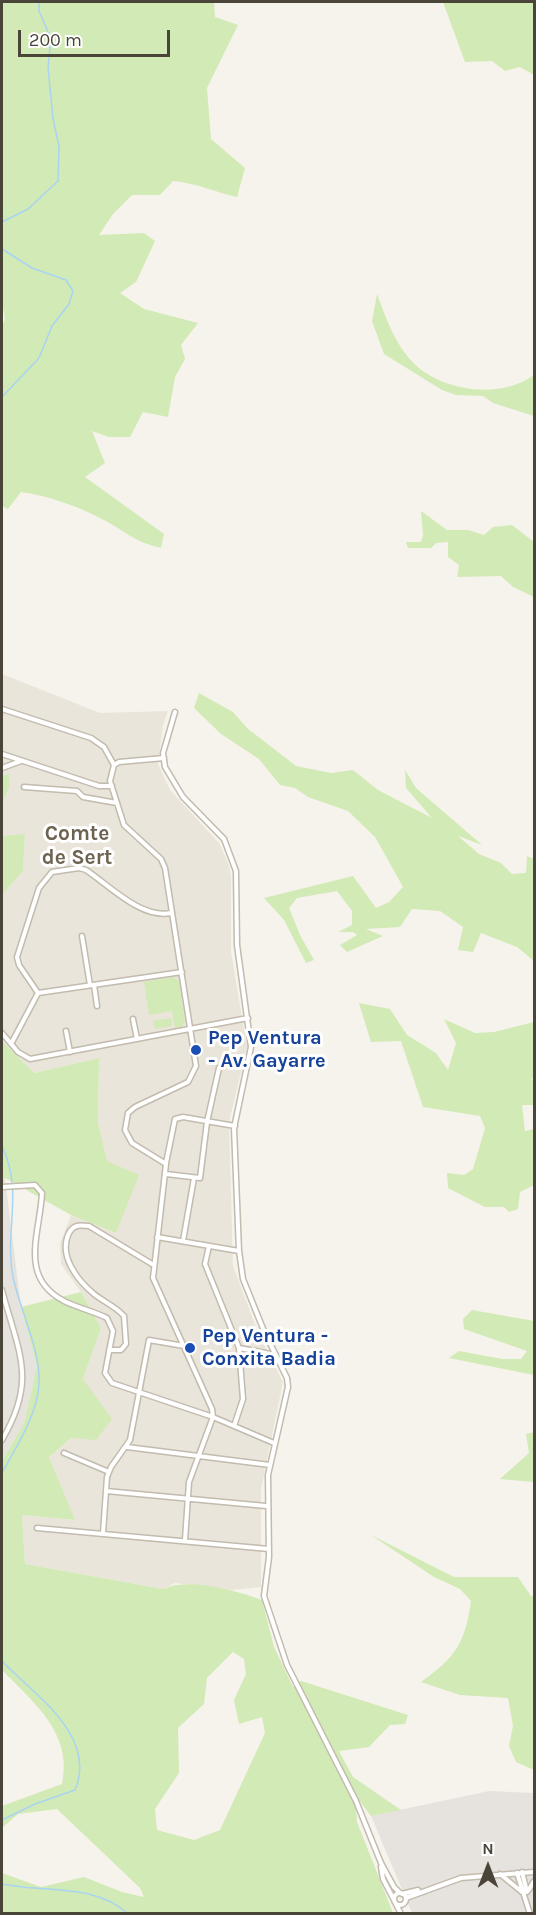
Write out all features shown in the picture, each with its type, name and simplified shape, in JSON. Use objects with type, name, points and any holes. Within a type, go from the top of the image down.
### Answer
[{"type":"street","points":[[2,709],[92,738],[104,747],[114,765],[110,777],[123,825],[161,859],[182,972],[196,1066],[194,1075],[188,1082],[135,1107],[128,1113],[126,1120],[127,1138],[166,1164]]},
{"type":"street","points":[[175,712],[167,732],[164,758],[169,776],[178,790],[221,835],[231,854],[236,872],[238,956],[248,1018],[250,1059],[235,1126],[238,1251],[243,1279],[287,1378],[288,1387],[270,1465],[267,1506],[269,1549],[264,1596],[287,1665],[356,1801],[381,1863],[394,1887],[406,1898]]},
{"type":"street","points":[[2,754],[99,786],[112,786]]},
{"type":"street","points":[[114,765],[129,760],[164,758]]},
{"type":"street","points":[[2,768],[22,761]]},
{"type":"street","points":[[24,787],[77,791],[83,797],[117,803]]},
{"type":"street","points":[[38,993],[17,957],[39,888],[52,872],[80,868],[86,870],[146,911],[158,914],[172,913]]},
{"type":"street","points":[[82,936],[97,1006]]},
{"type":"street","points":[[38,993],[182,972]]},
{"type":"street","points":[[11,1044],[38,993]]},
{"type":"street","points":[[2,1033],[23,1057],[30,1059],[248,1018]]},
{"type":"street","points":[[133,1019],[137,1039]]},
{"type":"street","points":[[66,1031],[70,1052]]},
{"type":"street","points":[[166,1174],[200,1179],[207,1122],[219,1068]]},
{"type":"street","points":[[184,1540],[187,1498],[192,1471],[213,1417],[153,1278],[153,1264],[166,1164],[175,1119],[183,1117],[235,1126]]},
{"type":"street","points":[[183,1241],[194,1179]]},
{"type":"street","points":[[2,1187],[27,1184],[39,1188],[42,1193],[35,1273],[45,1287],[63,1301],[107,1318],[113,1331],[105,1373],[112,1383],[213,1417],[274,1443]]},
{"type":"street","points":[[109,1350],[121,1350],[126,1344],[124,1316],[118,1309],[95,1295],[76,1274],[67,1255],[68,1235],[73,1228],[80,1225],[90,1226],[153,1264]]},
{"type":"street","points":[[157,1238],[238,1251]]},
{"type":"street","points":[[209,1246],[205,1264],[239,1348],[243,1399],[234,1426]]},
{"type":"street","points":[[2,1290],[20,1354],[24,1380],[18,1409],[2,1440]]},
{"type":"street","points":[[103,1533],[109,1472],[127,1447],[149,1340],[184,1346]]},
{"type":"street","points":[[239,1348],[276,1355]]},
{"type":"street","points":[[127,1447],[270,1465]]},
{"type":"street","points":[[64,1453],[109,1472]]},
{"type":"street","points":[[106,1491],[267,1506]]},
{"type":"street","points":[[37,1528],[269,1549]]},
{"type":"street","points":[[381,1863],[383,1879],[401,1914]]},
{"type":"street","points":[[395,1901],[396,1895],[401,1893],[425,1889],[461,1878],[534,1872]]},
{"type":"street","points":[[500,1873],[525,1894]]},
{"type":"street","points":[[519,1873],[530,1914]]},
{"type":"street","points":[[525,1894],[534,1881]]},
{"type":"street","points":[[401,1914],[406,1898],[425,1889]]},
{"type":"street","points":[[395,1901],[404,1903]]},
{"type":"shaded area","points":[[2,674],[100,713],[168,711],[163,725],[158,764],[170,790],[219,843],[229,865],[231,952],[247,1047],[229,1122],[233,1266],[259,1335],[283,1382],[261,1489],[261,1587],[233,1590],[175,1583],[163,1589],[25,1564],[22,1515],[74,1520],[49,1457],[71,1438],[83,1379],[101,1328],[81,1292],[61,1264],[60,1243],[71,1215],[116,1233],[107,1161],[98,1122],[99,1058],[34,1073],[2,1041],[2,895],[23,871],[25,835],[2,836],[2,803],[9,788],[9,774],[2,776]]},
{"type":"shaded area","points":[[5,1178],[21,1307],[37,1366],[24,1423],[2,1461],[2,1179]]},
{"type":"shaded area","points":[[489,1791],[534,1793],[534,1913],[412,1913],[371,1816]]},
{"type":"green space","points":[[2,2],[214,2],[215,17],[238,25],[207,88],[211,139],[245,168],[237,197],[173,181],[160,195],[132,195],[113,214],[99,235],[144,233],[155,241],[136,282],[120,293],[144,309],[198,323],[181,345],[185,359],[175,377],[168,417],[143,412],[130,437],[109,437],[92,431],[105,463],[85,477],[164,534],[161,548],[137,539],[83,510],[42,496],[21,492],[8,509],[2,506],[2,328],[5,318],[2,302]]},
{"type":"green space","points":[[443,2],[534,2],[534,75],[520,67],[505,71],[492,61],[465,62]]},
{"type":"green space","points":[[377,294],[398,343],[420,369],[434,378],[451,384],[486,390],[520,383],[534,375],[534,416],[493,403],[483,396],[456,395],[442,390],[384,354],[372,321]]},
{"type":"green space","points":[[421,511],[447,530],[468,530],[484,535],[493,527],[512,525],[534,542],[534,597],[513,587],[501,576],[457,577],[459,565],[448,557],[448,542],[436,543],[431,548],[408,548],[406,542],[421,542],[423,535]]},
{"type":"green space","points":[[199,693],[233,712],[247,728],[296,766],[331,773],[353,770],[378,790],[432,818],[406,788],[405,770],[416,788],[482,845],[458,836],[479,854],[501,863],[512,874],[526,873],[527,856],[534,859],[534,961],[517,947],[481,933],[473,952],[458,950],[463,927],[440,911],[412,909],[400,927],[366,929],[383,936],[347,952],[340,945],[357,935],[353,932],[338,932],[352,925],[352,911],[337,891],[297,898],[289,908],[314,960],[306,963],[284,920],[264,898],[353,876],[376,908],[389,902],[403,887],[375,837],[348,811],[308,797],[295,788],[280,785],[259,759],[221,734],[194,708]]},
{"type":"green space","points":[[9,774],[9,788],[2,803],[2,776]]},
{"type":"green space","points":[[25,834],[23,871],[2,895],[2,836]]},
{"type":"green space","points":[[173,977],[179,981],[185,1022],[182,1027],[175,1028],[172,1011],[149,1015],[144,982]]},
{"type":"green space","points":[[359,1003],[390,1009],[407,1035],[436,1053],[448,1070],[456,1043],[444,1019],[475,1033],[494,1032],[534,1022],[534,1078],[531,1078],[534,1081],[534,1105],[522,1105],[525,1131],[534,1129],[534,1185],[520,1192],[518,1209],[509,1212],[504,1207],[485,1207],[448,1188],[447,1173],[464,1175],[473,1169],[485,1128],[480,1116],[423,1107],[401,1041],[371,1042]]},
{"type":"green space","points":[[171,1018],[172,1026],[155,1029],[153,1021]]},
{"type":"green space","points":[[2,1041],[34,1073],[99,1058],[98,1122],[107,1161],[139,1175],[116,1233],[71,1215],[5,1178],[2,1179]]},
{"type":"green space","points":[[81,1292],[101,1328],[83,1379],[112,1419],[96,1440],[71,1438],[49,1457],[75,1520],[22,1515],[25,1564],[163,1589],[186,1584],[212,1586],[262,1600],[274,1647],[293,1687],[301,1681],[408,1715],[405,1724],[390,1725],[369,1747],[339,1751],[353,1777],[401,1810],[371,1816],[355,1795],[357,1822],[393,1913],[2,1913],[2,1873],[41,1887],[84,1877],[122,1892],[144,1897],[140,1888],[57,1809],[18,1814],[2,1828],[2,1806],[62,1784],[64,1766],[62,1749],[48,1720],[2,1670],[2,1461],[24,1423],[37,1366],[21,1307]],"holes":[[[233,1652],[244,1659],[246,1674],[234,1700],[239,1724],[262,1717],[265,1733],[220,1830],[194,1840],[157,1830],[155,1809],[179,1773],[178,1728],[204,1704],[207,1678]]]},
{"type":"green space","points":[[472,1310],[534,1321],[534,1375],[449,1358],[459,1351],[502,1359],[521,1359],[527,1351],[464,1329],[463,1319]]},
{"type":"green space","points":[[534,1432],[534,1482],[500,1479],[529,1453],[526,1434]]},
{"type":"green space","points":[[371,1535],[454,1577],[518,1577],[531,1596],[534,1596],[534,1770],[516,1762],[509,1746],[513,1726],[508,1698],[460,1695],[421,1682],[443,1665],[457,1648],[466,1628],[471,1601],[460,1589],[434,1577]]},
{"type":"waterway","points":[[2,222],[28,209],[58,181],[59,146],[53,119],[48,67],[51,39],[39,11],[39,2]]},
{"type":"waterway","points":[[2,249],[32,268],[66,280],[73,291],[69,304],[52,326],[39,358],[2,397]]},
{"type":"waterway","points":[[2,1146],[12,1180],[11,1260],[13,1277],[39,1371],[34,1408],[2,1473]]},
{"type":"waterway","points":[[2,1661],[59,1717],[78,1751],[80,1770],[75,1790],[35,1804],[2,1820]]},
{"type":"waterway","points":[[2,1884],[85,1893],[115,1904],[128,1914]]},
{"type":"place","name":"Pep Ventura - Av. Gayarre","points":[[196,1050]]},
{"type":"place","name":"Pep Ventura - Conxita Badia","points":[[190,1348]]},
{"type":"district","name":"Comte de Sert","points":[[77,846]]}]
